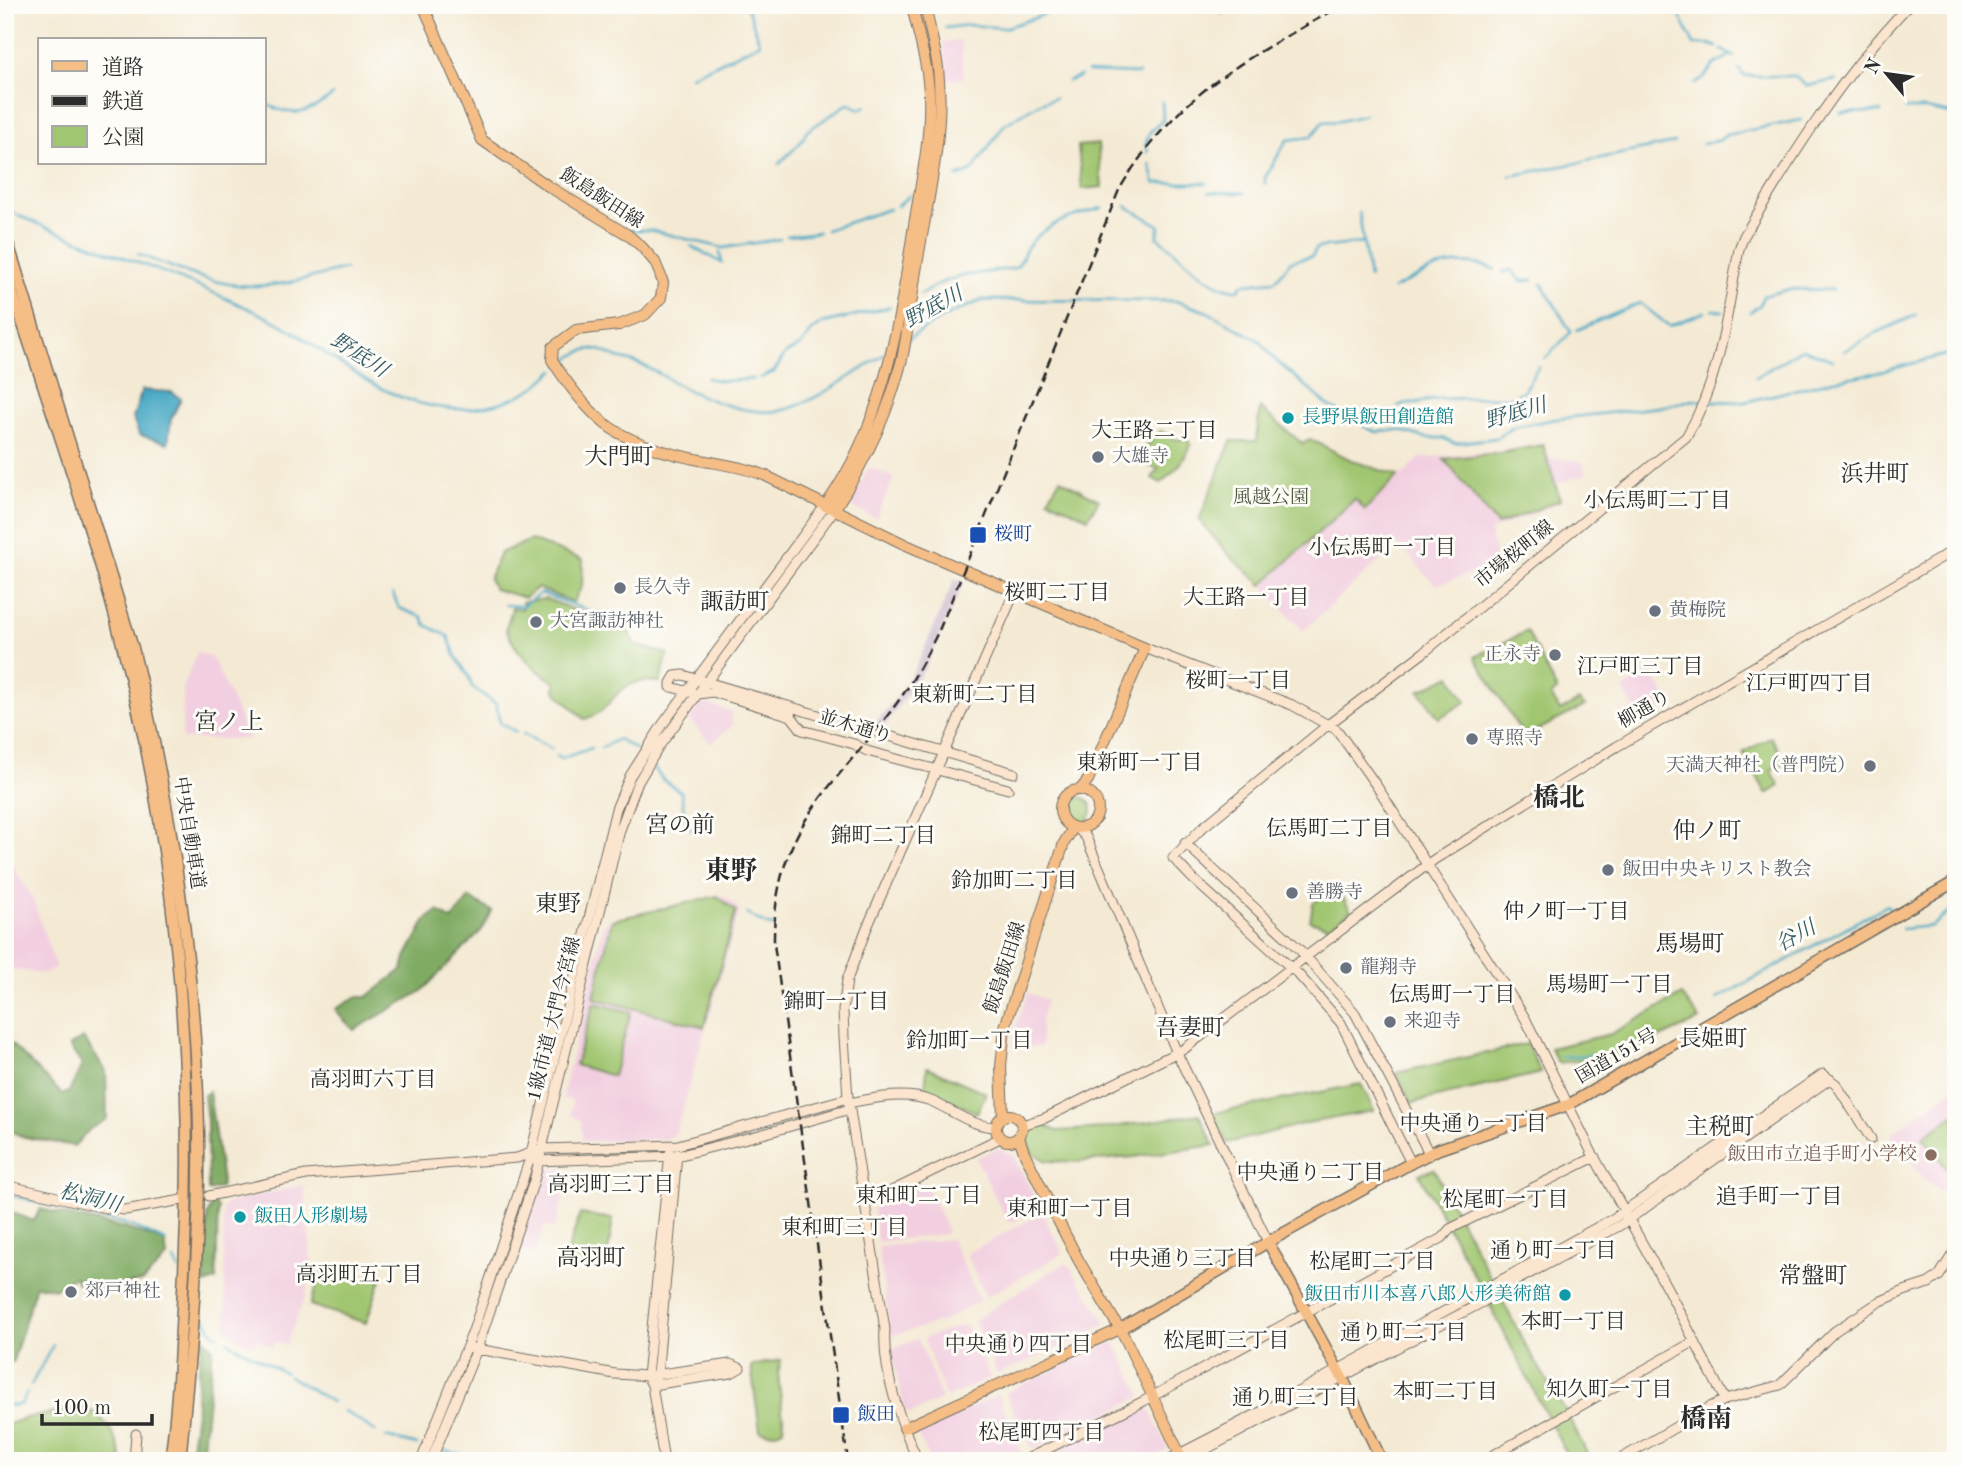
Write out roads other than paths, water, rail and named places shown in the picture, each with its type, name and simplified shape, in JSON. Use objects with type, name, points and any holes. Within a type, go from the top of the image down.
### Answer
[{"type":"highway","name":"中央自動車道","points":[[5,233],[130,636],[167,807],[187,939],[197,1063],[199,1143],[194,1283],[170,1461]]},
{"type":"highway","name":"中央自動車道","points":[[5,269],[111,604],[150,772],[169,889],[181,1003],[187,1143],[184,1273],[186,1331],[180,1461]]},
{"type":"highway","name":"国道151号","points":[[1120,1329],[1410,1163],[1439,1149],[1568,1105],[1956,881]]},
{"type":"highway","points":[[1268,1242],[1308,1313],[1382,1461]]},
{"type":"main road","name":"飯島飯田線","points":[[423,5],[482,140],[548,186],[628,235],[642,246],[655,262],[663,283],[661,298],[645,315],[619,326],[576,330],[557,342],[551,354],[560,374],[603,422],[621,433],[672,453],[744,467],[934,557],[1145,648],[1084,791]]},
{"type":"main road","points":[[830,508],[901,360],[928,132],[927,68],[912,5]]},
{"type":"main road","points":[[906,310],[934,153],[939,108],[938,67],[925,5]]},
{"type":"main road","name":"飯島飯田線","points":[[1006,1113],[1001,1066],[1005,1027],[1064,844],[1078,829],[1094,821],[1098,809],[1094,798],[1084,791],[1069,792],[1062,799],[1060,813],[1078,829]]},
{"type":"main road","points":[[1006,1113],[1016,1117],[1022,1125],[1016,1139],[1008,1142],[998,1132],[1006,1113]]},
{"type":"main road","points":[[1016,1139],[1070,1246],[1120,1329],[1182,1458]]},
{"type":"main road","points":[[904,1428],[1120,1329]]},
{"type":"street","name":"市場桜町線","points":[[1291,967],[1173,858],[1185,843],[1329,724],[1423,653],[1686,437],[1712,379],[1722,344],[1736,262],[1744,236],[1800,145],[1844,81],[1909,5]]},
{"type":"street","points":[[421,1461],[467,1346],[530,1156],[616,809],[640,758],[696,679],[830,508]]},
{"type":"street","name":"1級市道 大門今宮線","points":[[431,1461],[477,1349],[539,1161],[605,888],[629,802],[648,762],[830,508]]},
{"type":"street","name":"柳通り","points":[[1022,1125],[1045,1118],[1177,1053],[1427,865],[1616,747],[1956,548]]},
{"type":"street","points":[[918,1461],[899,1418],[885,1352],[885,1329],[849,1103],[843,1023],[847,980],[1015,591]]},
{"type":"street","points":[[1145,648],[1292,705],[1338,730],[1525,1018],[1595,1157],[1725,1400]]},
{"type":"street","points":[[688,691],[671,687],[673,678],[678,674],[696,679]]},
{"type":"street","name":"並木通り","points":[[696,679],[1014,773]]},
{"type":"street","name":"並木通り","points":[[688,691],[698,694],[713,692],[791,716],[802,730],[854,744],[867,751],[1008,789]]},
{"type":"street","points":[[1078,829],[1177,1053],[1268,1242]]},
{"type":"street","points":[[1185,843],[1272,922],[1354,1013],[1430,1155]]},
{"type":"street","points":[[1291,967],[1341,1023],[1410,1163]]},
{"type":"street","points":[[1166,1461],[1182,1458],[1626,1215],[1826,1076],[1842,1093],[1871,1139]]},
{"type":"street","points":[[209,1196],[306,1175],[530,1156],[542,1149],[676,1145],[849,1103],[896,1097],[921,1098],[998,1132]]},
{"type":"street","points":[[530,1156],[539,1161],[673,1157],[740,1141],[849,1103]]},
{"type":"street","points":[[865,1204],[998,1132]]},
{"type":"street","points":[[664,1461],[652,1379],[676,1145]]},
{"type":"street","points":[[1023,1461],[1308,1313],[1442,1238],[1450,1229],[1595,1157]]},
{"type":"street","points":[[5,1185],[104,1208],[125,1210],[182,1200]]},
{"type":"street","points":[[1617,1461],[1725,1400],[1780,1385],[1846,1324],[1880,1302],[1929,1283],[1939,1276],[1956,1249]]},
{"type":"street","points":[[1483,1461],[1695,1341]]},
{"type":"street","points":[[467,1346],[652,1379],[731,1373],[740,1368],[730,1364],[652,1379]]},
{"type":"street","points":[[134,1461],[136,1434]]},
{"type":"water","points":[[142,390],[172,392],[181,399],[171,419],[168,443],[139,435],[133,418]]},
{"type":"waterway","points":[[691,76],[760,43],[746,5]]},
{"type":"waterway","points":[[945,28],[970,25],[1004,28],[1065,5]]},
{"type":"waterway","points":[[1221,13],[1250,5]]},
{"type":"waterway","points":[[1529,6],[1533,5]]},
{"type":"waterway","points":[[1675,5],[1694,45],[1709,44],[1717,47]]},
{"type":"waterway","points":[[1722,50],[1734,57]]},
{"type":"waterway","points":[[1695,84],[1703,79],[1714,65],[1731,55]]},
{"type":"waterway","points":[[1739,69],[1744,76],[1795,76],[1806,86],[1836,80]]},
{"type":"waterway","points":[[1087,72],[1139,74]]},
{"type":"waterway","points":[[1068,81],[1081,76]]},
{"type":"waterway","points":[[266,104],[292,113],[300,112],[316,107],[333,95]]},
{"type":"waterway","points":[[957,177],[972,171],[1004,125],[1038,104],[1055,98]]},
{"type":"waterway","points":[[1145,146],[1150,132],[1163,120],[1162,101]]},
{"type":"waterway","points":[[779,164],[801,142],[807,131],[846,105],[860,109],[866,106]]},
{"type":"waterway","points":[[1905,109],[1926,109],[1956,115]]},
{"type":"waterway","points":[[1841,113],[1881,112]]},
{"type":"waterway","points":[[1265,184],[1265,178],[1287,140],[1311,137],[1323,122],[1365,115]]},
{"type":"waterway","points":[[1703,144],[1720,140],[1726,135],[1801,120]]},
{"type":"waterway","points":[[1586,161],[1674,143]]},
{"type":"waterway","points":[[1510,176],[1583,162]]},
{"type":"waterway","points":[[1150,164],[1155,183],[1207,183]]},
{"type":"waterway","points":[[1209,192],[1244,193]]},
{"type":"waterway","points":[[897,206],[910,195]]},
{"type":"waterway","points":[[1126,206],[1160,226],[1157,237],[1206,278],[1239,290],[1244,284],[1275,281],[1291,261],[1312,256],[1317,248],[1363,243]]},
{"type":"waterway","points":[[921,294],[943,282],[962,276],[1015,268],[1029,245],[1044,231],[1072,217],[1102,208]]},
{"type":"waterway","name":"野底川","points":[[5,209],[200,287],[266,317],[367,380],[408,400],[454,409],[485,406],[526,392],[555,370]]},
{"type":"waterway","points":[[826,230],[889,209]]},
{"type":"waterway","points":[[1359,213],[1369,278]]},
{"type":"waterway","points":[[629,230],[650,230],[723,248],[780,239]]},
{"type":"waterway","points":[[787,236],[819,232]]},
{"type":"waterway","points":[[691,246],[722,263],[720,252]]},
{"type":"waterway","points":[[138,254],[194,275],[238,285],[276,284],[345,269]]},
{"type":"waterway","points":[[1393,289],[1442,266],[1466,263],[1495,269]]},
{"type":"waterway","points":[[1503,272],[1512,270],[1521,281],[1533,280]]},
{"type":"waterway","points":[[1542,284],[1571,332],[1545,359]]},
{"type":"waterway","points":[[1750,312],[1760,305],[1763,296],[1789,289],[1833,290]]},
{"type":"waterway","name":"野底川","points":[[908,339],[943,317],[983,300],[1176,301],[1208,312],[1260,341],[1274,359],[1329,406],[1369,429],[1377,432],[1398,430],[1426,438],[1443,438],[1454,443],[1496,438],[1514,427],[1556,419],[1701,401]]},
{"type":"waterway","points":[[1577,330],[1640,303],[1669,326],[1705,312]]},
{"type":"waterway","points":[[760,378],[774,372],[785,354],[800,346],[813,330],[823,323],[890,307]]},
{"type":"waterway","points":[[1713,310],[1723,311]]},
{"type":"waterway","points":[[1874,334],[1916,315]]},
{"type":"waterway","points":[[1844,351],[1871,336]]},
{"type":"waterway","points":[[1756,377],[1802,349],[1833,360]]},
{"type":"waterway","name":"野底川","points":[[560,366],[583,351],[600,350],[645,366],[707,398],[744,409],[768,412],[792,408],[806,402],[888,352]]},
{"type":"waterway","name":"野底川","points":[[1708,401],[1745,402],[1956,352]]},
{"type":"waterway","points":[[1398,406],[1437,399],[1513,397],[1524,390],[1539,366]]},
{"type":"waterway","points":[[706,378],[723,381],[754,379]]},
{"type":"waterway","points":[[505,605],[522,606],[541,593],[587,610]]},
{"type":"waterway","points":[[393,594],[399,608],[422,617],[426,625],[448,636],[472,687],[496,704],[500,723],[516,732]]},
{"type":"waterway","points":[[597,614],[631,628]]},
{"type":"waterway","points":[[523,734],[552,749]]},
{"type":"waterway","points":[[601,748],[618,739],[635,749]]},
{"type":"waterway","points":[[556,756],[561,759],[591,748]]},
{"type":"waterway","points":[[653,767],[663,780],[681,792],[685,818],[692,830]]},
{"type":"waterway","name":"谷川","points":[[1717,999],[1887,905],[1890,909]]},
{"type":"waterway","name":"谷川","points":[[1902,929],[1932,926],[1956,907]]},
{"type":"waterway","points":[[747,914],[773,926]]},
{"type":"waterway","name":"谷川","points":[[1560,1057],[1592,1055]]},
{"type":"waterway","name":"松洞川","points":[[5,1194],[129,1225],[165,1241]]},
{"type":"waterway","name":"松洞川","points":[[174,1260],[179,1270]]},
{"type":"waterway","name":"松洞川","points":[[198,1307],[214,1334],[218,1335]]},
{"type":"waterway","name":"松洞川","points":[[227,1341],[285,1373]]},
{"type":"waterway","points":[[31,1385],[53,1345]]},
{"type":"waterway","name":"松洞川","points":[[289,1376],[332,1402]]},
{"type":"waterway","points":[[5,1404],[21,1404],[27,1393]]},
{"type":"waterway","name":"松洞川","points":[[344,1411],[375,1431]]},
{"type":"waterway","name":"松洞川","points":[[386,1437],[417,1445]]},
{"type":"waterway","name":"松洞川","points":[[445,1451],[497,1461]]},
{"type":"railway","points":[[848,1461],[774,944],[777,901],[785,865],[798,834],[815,806],[904,693],[940,628],[1119,190],[1141,156],[1190,102],[1217,81],[1276,42],[1343,5]]},
{"type":"place","name":"長野県飯田創造館","points":[[1288,418]]},
{"type":"place","name":"大雄寺","points":[[1098,457]]},
{"type":"place","name":"桜町","points":[[978,535]]},
{"type":"place","name":"長久寺","points":[[620,588]]},
{"type":"place","name":"黄梅院","points":[[1655,611]]},
{"type":"place","name":"大宮諏訪神社","points":[[536,622]]},
{"type":"place","name":"正永寺","points":[[1555,655]]},
{"type":"place","name":"専照寺","points":[[1472,739]]},
{"type":"place","name":"天満天神社（普門院）","points":[[1870,766]]},
{"type":"place","name":"飯田中央キリスト教会","points":[[1608,870]]},
{"type":"place","name":"善勝寺","points":[[1292,893]]},
{"type":"place","name":"龍翔寺","points":[[1346,968]]},
{"type":"place","name":"来迎寺","points":[[1390,1022]]},
{"type":"place","name":"飯田市立追手町小学校","points":[[1931,1155]]},
{"type":"place","name":"飯田人形劇場","points":[[240,1217]]},
{"type":"place","name":"郊戸神社","points":[[71,1292]]},
{"type":"place","name":"飯田市川本喜八郎人形美術館","points":[[1565,1295]]},
{"type":"place","name":"飯田","points":[[841,1415]]},
{"type":"district","name":"大王路二丁目","points":[[1154,431]]},
{"type":"district","name":"大門町","points":[[619,457]]},
{"type":"district","name":"浜井町","points":[[1875,474]]},
{"type":"district","name":"小伝馬町二丁目","points":[[1657,501]]},
{"type":"district","name":"小伝馬町一丁目","points":[[1382,548]]},
{"type":"district","name":"桜町二丁目","points":[[1057,593]]},
{"type":"district","name":"大王路一丁目","points":[[1246,598]]},
{"type":"district","name":"諏訪町","points":[[735,602]]},
{"type":"district","name":"江戸町三丁目","points":[[1640,667]]},
{"type":"district","name":"桜町一丁目","points":[[1238,681]]},
{"type":"district","name":"江戸町四丁目","points":[[1809,684]]},
{"type":"district","name":"東新町二丁目","points":[[974,695]]},
{"type":"district","name":"宮ノ上","points":[[229,722]]},
{"type":"district","name":"東新町一丁目","points":[[1139,763]]},
{"type":"district","name":"橋北","points":[[1559,799]]},
{"type":"district","name":"宮の前","points":[[680,825]]},
{"type":"district","name":"伝馬町二丁目","points":[[1329,829]]},
{"type":"district","name":"仲ノ町","points":[[1707,831]]},
{"type":"district","name":"錦町二丁目","points":[[883,836]]},
{"type":"district","name":"東野","points":[[731,872]]},
{"type":"district","name":"鈴加町二丁目","points":[[1014,881]]},
{"type":"district","name":"東野","points":[[558,904]]},
{"type":"district","name":"仲ノ町一丁目","points":[[1566,912]]},
{"type":"district","name":"馬場町","points":[[1690,944]]},
{"type":"district","name":"馬場町一丁目","points":[[1609,985]]},
{"type":"district","name":"伝馬町一丁目","points":[[1452,995]]},
{"type":"district","name":"錦町一丁目","points":[[836,1002]]},
{"type":"district","name":"吾妻町","points":[[1190,1028]]},
{"type":"district","name":"長姫町","points":[[1713,1039]]},
{"type":"district","name":"鈴加町一丁目","points":[[969,1041]]},
{"type":"district","name":"高羽町六丁目","points":[[373,1080]]},
{"type":"district","name":"中央通り一丁目","points":[[1473,1124]]},
{"type":"district","name":"主税町","points":[[1720,1127]]},
{"type":"district","name":"中央通り二丁目","points":[[1310,1173]]},
{"type":"district","name":"高羽町三丁目","points":[[611,1185]]},
{"type":"district","name":"東和町二丁目","points":[[918,1196]]},
{"type":"district","name":"追手町一丁目","points":[[1779,1197]]},
{"type":"district","name":"松尾町一丁目","points":[[1505,1200]]},
{"type":"district","name":"東和町一丁目","points":[[1069,1209]]},
{"type":"district","name":"東和町三丁目","points":[[844,1228]]},
{"type":"district","name":"通り町一丁目","points":[[1553,1251]]},
{"type":"district","name":"高羽町","points":[[591,1258]]},
{"type":"district","name":"中央通り三丁目","points":[[1182,1259]]},
{"type":"district","name":"松尾町二丁目","points":[[1372,1262]]},
{"type":"district","name":"高羽町五丁目","points":[[359,1275]]},
{"type":"district","name":"常盤町","points":[[1813,1276]]},
{"type":"district","name":"本町一丁目","points":[[1573,1322]]},
{"type":"district","name":"通り町二丁目","points":[[1403,1333]]},
{"type":"district","name":"松尾町三丁目","points":[[1226,1341]]},
{"type":"district","name":"中央通り四丁目","points":[[1018,1345]]},
{"type":"district","name":"知久町一丁目","points":[[1609,1390]]},
{"type":"district","name":"本町二丁目","points":[[1445,1392]]},
{"type":"district","name":"通り町三丁目","points":[[1295,1398]]},
{"type":"district","name":"橋南","points":[[1706,1420]]},
{"type":"district","name":"松尾町四丁目","points":[[1041,1433]]},
{"type":"park label","name":"風越公園","points":[[1271,498]]}]
